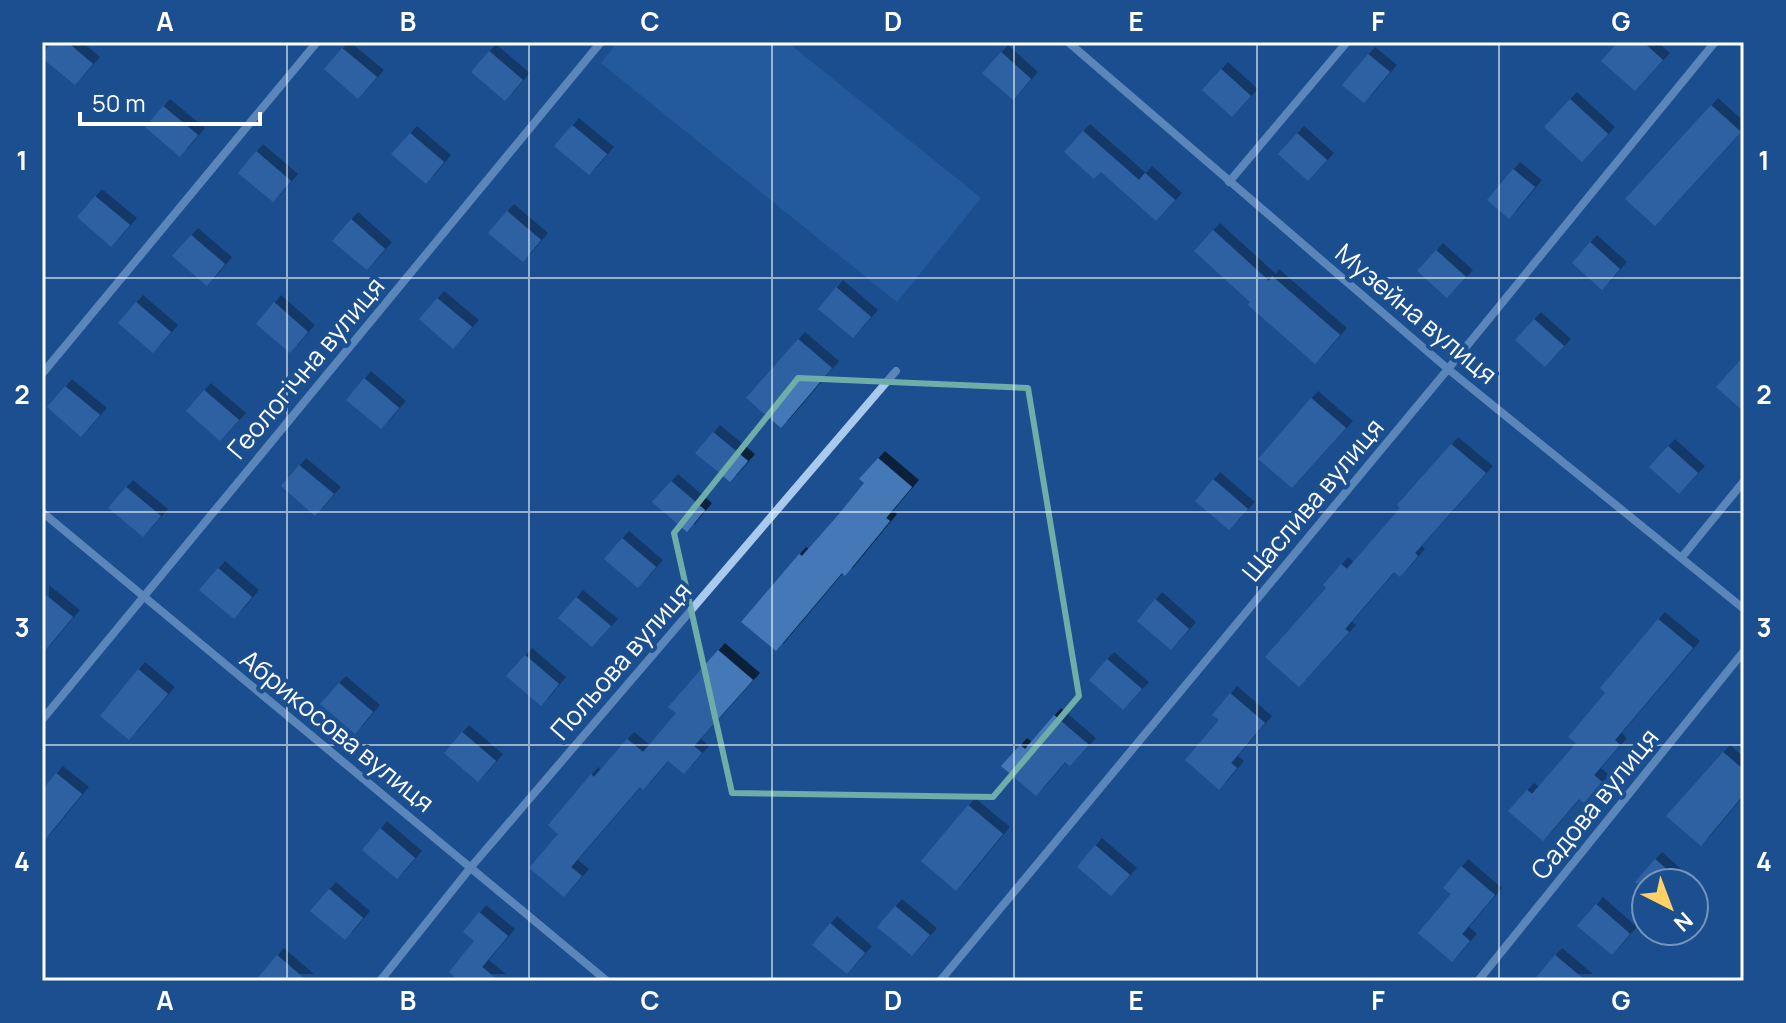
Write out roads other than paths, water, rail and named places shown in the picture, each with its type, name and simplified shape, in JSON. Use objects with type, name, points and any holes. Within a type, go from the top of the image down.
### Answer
[{"type":"street","points":[[42,374],[317,42]]},
{"type":"street","name":"Геологічна вулиця","points":[[42,720],[601,42]]},
{"type":"street","name":"Музейна вулиця","points":[[1068,42],[1448,369],[1744,609]]},
{"type":"street","points":[[1229,182],[1347,42]]},
{"type":"street","name":"Щаслива вулиця","points":[[940,981],[1715,42]]},
{"type":"street","name":"Польова вулиця","points":[[380,981],[471,867],[896,371]]},
{"type":"street","points":[[1682,557],[1744,481]]},
{"type":"street","name":"Абрикосова вулиця","points":[[42,512],[607,981]]},
{"type":"street","name":"Садова вулиця","points":[[1478,981],[1744,651]]}]
